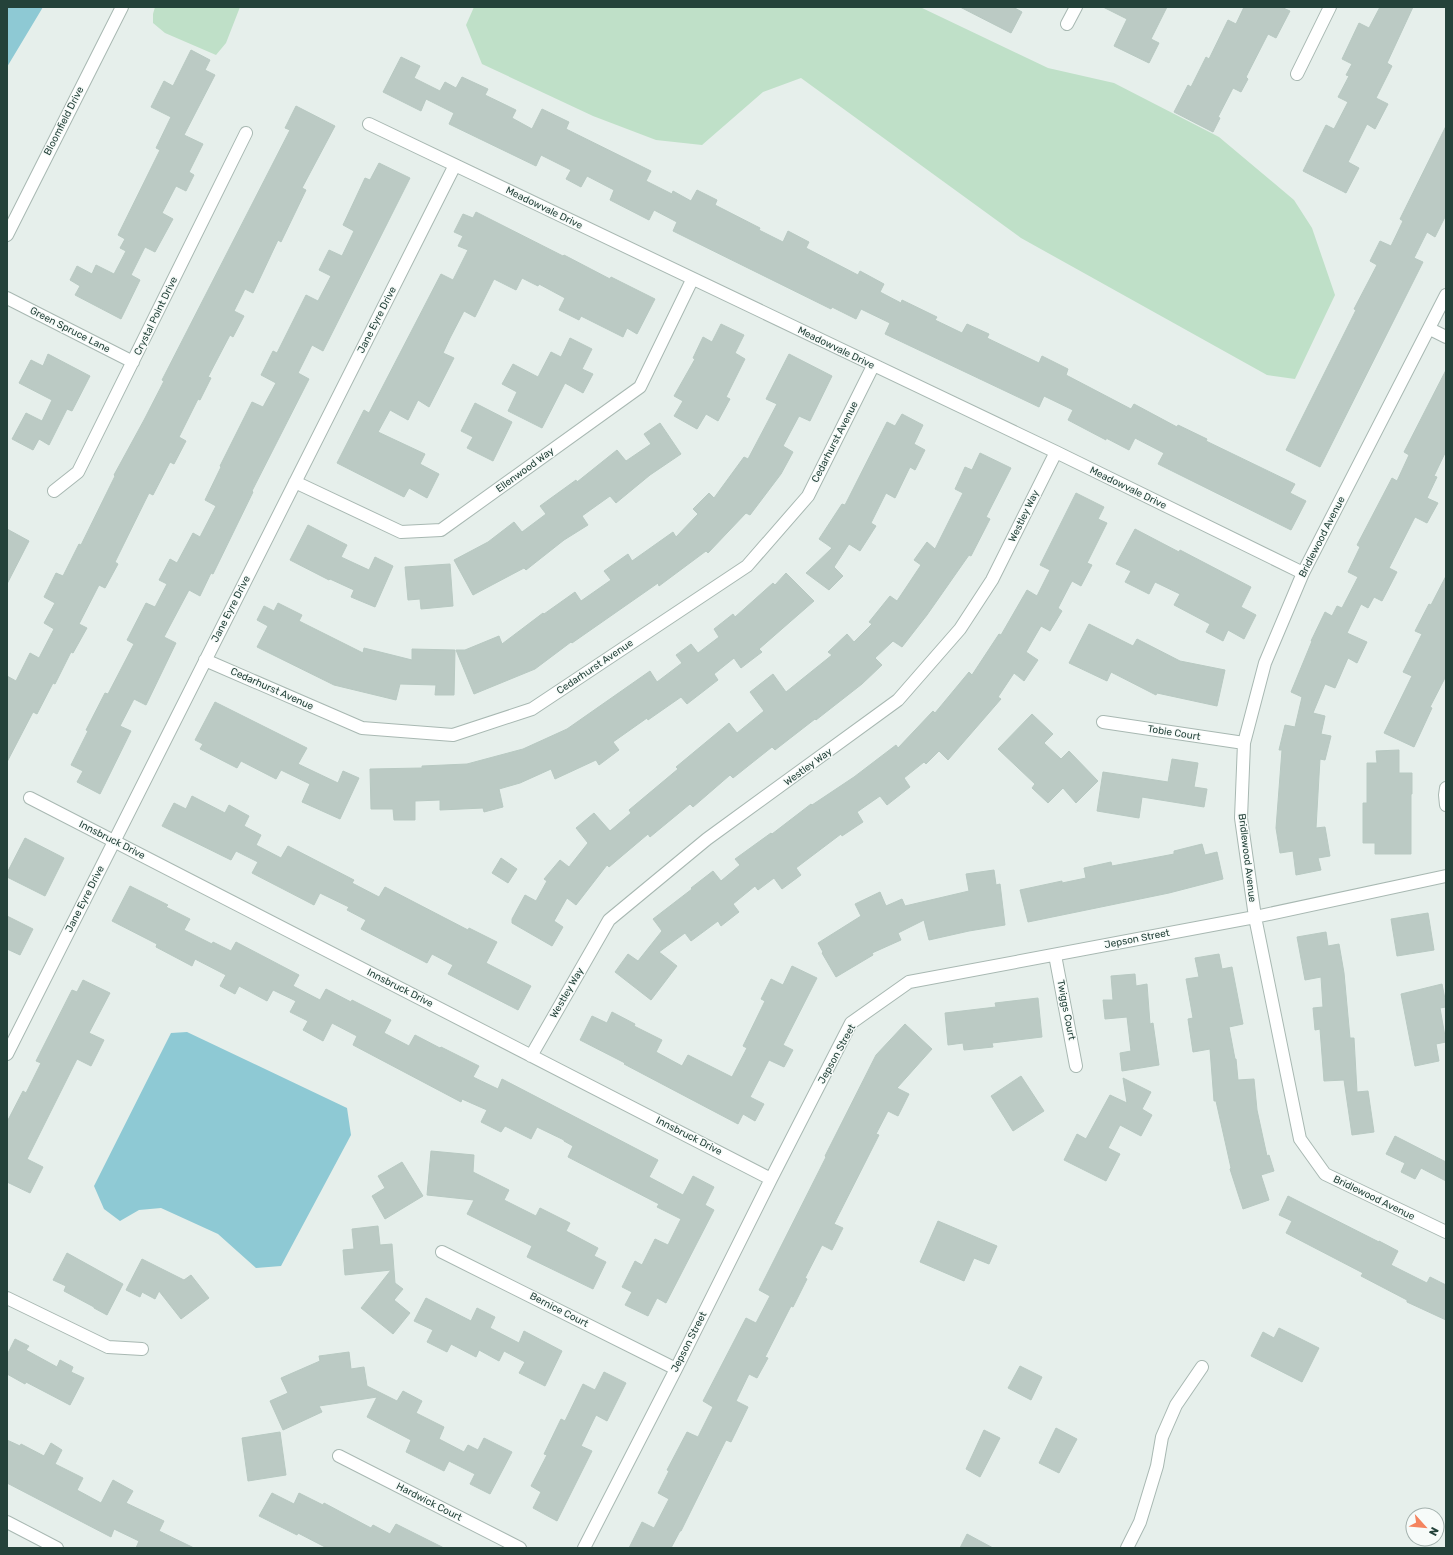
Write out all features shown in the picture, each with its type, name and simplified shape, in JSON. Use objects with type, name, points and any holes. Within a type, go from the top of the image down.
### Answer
[{"type":"street","name":"Bloomfield Drive","points":[[7,235],[122,7]]},
{"type":"street","points":[[1067,24],[1076,7]]},
{"type":"street","points":[[1296,74],[1330,7]]},
{"type":"street","name":"Meadowvale Drive","points":[[369,124],[692,280],[1056,452],[1303,573]]},
{"type":"street","name":"Crystal Point Drive","points":[[54,491],[78,472],[246,133]]},
{"type":"street","name":"Jane Eyre Drive","points":[[7,1054],[455,165]]},
{"type":"street","name":"Ellenwood Way","points":[[295,482],[400,532],[441,530],[640,387],[692,280]]},
{"type":"street","name":"Bridlewood Avenue","points":[[1446,295],[1430,329],[1303,573],[1265,663],[1244,743],[1241,818],[1255,917],[1300,1139],[1325,1174],[1446,1232]]},
{"type":"street","name":"Green Spruce Lane","points":[[7,298],[132,362]]},
{"type":"street","points":[[1430,329],[1446,336]]},
{"type":"street","name":"Cedarhurst Avenue","points":[[205,660],[362,728],[454,734],[532,709],[747,566],[808,496],[873,366]]},
{"type":"street","name":"Westley Way","points":[[531,1056],[609,920],[708,839],[898,700],[960,629],[992,580],[1056,452]]},
{"type":"street","name":"Tobie Court","points":[[1103,722],[1244,743]]},
{"type":"street","points":[[1446,788],[1446,805]]},
{"type":"street","name":"Innsbruck Drive","points":[[30,798],[770,1179]]},
{"type":"street","name":"Jepson Street","points":[[584,1548],[676,1369],[770,1179],[852,1023],[909,982],[1255,917],[1446,876]]},
{"type":"street","name":"Twiggs Court","points":[[1055,955],[1076,1066]]},
{"type":"street","name":"Bernice Court","points":[[442,1252],[676,1369]]},
{"type":"street","points":[[7,1298],[108,1347],[142,1349]]},
{"type":"street","points":[[1127,1548],[1140,1522],[1157,1466],[1162,1437],[1176,1405],[1202,1367]]},
{"type":"street","name":"Hardwick Court","points":[[338,1456],[520,1548]]},
{"type":"street","points":[[7,1522],[57,1548]]},
{"type":"green space","points":[[155,7],[240,7],[226,43],[216,55],[165,33],[153,23]]},
{"type":"green space","points":[[474,7],[920,7],[1048,68],[1114,83],[1219,137],[1294,200],[1312,228],[1335,295],[1295,379],[1267,375],[1021,238],[801,78],[763,92],[702,145],[656,140],[593,116],[482,64],[466,25]]},
{"type":"water","points":[[7,7],[43,7],[7,67]]},
{"type":"water","points":[[187,1032],[347,1108],[351,1135],[281,1266],[256,1268],[218,1234],[161,1208],[139,1210],[120,1221],[104,1209],[94,1186],[171,1033]]},
{"type":"building","points":[[960,7],[1013,7],[1022,12],[1011,33]]},
{"type":"building","points":[[1103,7],[1167,7],[1151,39],[1159,43],[1149,63],[1114,46],[1127,19]]},
{"type":"building","points":[[1244,7],[1281,7],[1290,11],[1276,38],[1268,34],[1246,77],[1248,79],[1241,92],[1233,88],[1218,117],[1220,118],[1213,132],[1174,112],[1188,85],[1191,87],[1206,57],[1209,59],[1228,20],[1236,24]]},
{"type":"building","points":[[1380,7],[1413,7],[1387,63],[1392,66],[1376,98],[1388,104],[1375,129],[1367,124],[1348,162],[1359,168],[1346,193],[1303,171],[1326,125],[1334,129],[1348,102],[1338,97],[1349,76],[1346,75],[1352,64],[1342,59],[1359,23],[1369,28]]},
{"type":"building","points":[[191,50],[210,60],[205,70],[215,75],[184,135],[203,144],[189,172],[194,175],[186,191],[176,186],[162,213],[173,219],[155,252],[145,247],[131,275],[140,280],[121,319],[75,295],[80,286],[70,280],[77,266],[92,274],[96,265],[114,274],[126,251],[120,248],[125,239],[118,235],[160,150],[156,148],[171,117],[151,107],[164,81],[173,86]]},
{"type":"building","points":[[401,57],[420,66],[414,78],[440,91],[445,82],[456,88],[462,77],[488,89],[485,95],[516,110],[512,118],[532,129],[542,109],[569,122],[566,129],[651,171],[646,181],[672,194],[673,191],[691,201],[697,190],[717,200],[715,205],[760,228],[759,230],[783,242],[788,231],[809,242],[806,248],[858,275],[860,271],[884,284],[880,292],[901,303],[902,300],[937,317],[935,320],[962,333],[967,324],[989,334],[987,338],[1039,363],[1042,356],[1068,369],[1066,375],[1131,409],[1134,404],[1177,427],[1178,425],[1207,439],[1206,441],[1295,484],[1290,493],[1306,501],[1291,530],[1158,464],[1164,453],[1135,438],[1129,450],[1106,438],[1106,440],[1068,420],[1073,410],[1044,396],[1039,407],[885,334],[890,323],[861,309],[856,319],[832,307],[831,309],[673,231],[677,222],[654,210],[649,220],[610,200],[614,190],[587,176],[581,187],[566,179],[571,170],[541,155],[536,166],[449,124],[454,113],[426,99],[421,111],[383,92]]},
{"type":"building","points":[[296,106],[335,126],[302,188],[306,190],[281,242],[278,240],[253,293],[245,289],[234,311],[244,316],[233,337],[230,335],[208,377],[211,378],[200,400],[198,399],[179,437],[186,441],[174,464],[170,462],[153,495],[149,493],[115,562],[118,564],[105,588],[99,585],[79,624],[87,628],[73,653],[71,652],[55,684],[53,683],[37,714],[33,712],[7,762],[7,676],[16,681],[30,653],[39,658],[54,629],[44,623],[55,603],[44,597],[56,573],[63,576],[79,544],[81,545],[115,476],[114,475],[164,381],[162,380],[290,130],[285,128]]},
{"type":"building","points":[[1446,126],[1446,215],[1435,237],[1427,232],[1414,258],[1423,262],[1320,467],[1286,450],[1356,310],[1354,309],[1377,265],[1370,261],[1380,241],[1391,246],[1403,221],[1400,219]]},
{"type":"building","points":[[379,163],[410,178],[323,351],[312,345],[298,373],[309,379],[252,491],[253,492],[213,574],[211,573],[200,596],[189,590],[164,637],[176,643],[146,705],[134,699],[120,726],[131,731],[100,794],[77,782],[83,771],[71,765],[88,731],[86,730],[105,693],[108,694],[134,644],[127,640],[146,603],[155,607],[167,584],[159,580],[170,559],[177,563],[193,533],[200,537],[216,506],[205,500],[221,467],[220,466],[252,402],[263,407],[276,383],[261,375],[273,351],[277,353],[306,295],[318,301],[331,276],[319,270],[329,250],[342,256],[354,231],[343,225],[365,178],[370,180]]},
{"type":"building","points":[[476,212],[610,279],[611,277],[655,299],[637,334],[627,328],[623,337],[581,316],[579,320],[559,310],[565,298],[539,284],[538,286],[522,278],[516,290],[494,279],[475,317],[464,311],[450,338],[443,353],[454,358],[429,407],[418,400],[408,420],[390,410],[378,432],[425,454],[420,464],[439,474],[427,498],[409,488],[404,497],[337,463],[364,410],[369,413],[441,274],[453,280],[468,250],[458,246],[463,236],[454,232],[463,214],[473,218]]},
{"type":"building","points":[[721,324],[744,335],[735,353],[745,359],[726,397],[730,399],[718,421],[706,414],[697,429],[674,416],[683,401],[674,396],[695,359],[693,358],[703,337],[712,342]]},
{"type":"building","points":[[570,338],[592,349],[582,369],[593,374],[583,393],[565,383],[542,428],[508,411],[517,392],[502,384],[513,364],[538,377],[551,352],[561,357]]},
{"type":"building","points":[[48,354],[90,376],[72,411],[67,409],[49,445],[39,439],[33,450],[12,439],[26,413],[42,421],[52,400],[19,383],[31,360],[43,366]]},
{"type":"building","points":[[789,354],[832,376],[810,421],[799,416],[783,446],[793,452],[781,474],[750,515],[746,513],[708,553],[706,551],[659,586],[658,583],[572,643],[571,642],[535,669],[474,694],[456,650],[465,650],[499,636],[502,644],[543,613],[544,614],[575,592],[581,601],[611,580],[604,571],[628,554],[632,561],[673,532],[676,537],[698,514],[693,509],[709,493],[714,498],[744,457],[748,459],[777,404],[766,399]]},
{"type":"building","points":[[1446,370],[1446,451],[1434,476],[1437,477],[1427,498],[1438,503],[1427,523],[1415,517],[1389,568],[1397,572],[1382,601],[1374,597],[1368,608],[1361,604],[1347,633],[1367,642],[1357,663],[1348,658],[1335,688],[1325,684],[1313,713],[1325,716],[1321,734],[1331,736],[1325,760],[1320,759],[1316,828],[1325,827],[1330,856],[1318,858],[1321,870],[1296,875],[1293,851],[1280,853],[1276,828],[1282,750],[1279,750],[1285,725],[1295,727],[1302,697],[1291,692],[1311,641],[1325,612],[1332,616],[1337,606],[1342,608],[1358,577],[1348,572],[1360,547],[1357,545],[1392,478],[1397,481],[1409,455],[1404,452]]},
{"type":"building","points":[[475,403],[512,422],[493,461],[467,448],[473,437],[461,431]]},
{"type":"building","points":[[902,414],[923,425],[914,444],[925,450],[915,470],[910,467],[895,498],[886,493],[871,523],[876,526],[860,551],[849,544],[834,567],[843,576],[829,590],[806,573],[832,548],[819,539],[842,504],[845,505],[887,422],[895,426]]},
{"type":"building","points":[[660,423],[681,454],[650,475],[616,503],[610,496],[582,516],[588,525],[564,540],[526,570],[524,568],[473,595],[454,560],[488,542],[514,522],[522,532],[546,514],[540,506],[576,480],[577,482],[617,450],[626,461],[651,444],[644,434]]},
{"type":"building","points":[[980,453],[1011,468],[986,517],[990,519],[971,556],[969,555],[927,615],[902,647],[893,641],[875,658],[882,665],[862,684],[775,750],[772,747],[733,778],[730,775],[693,807],[690,804],[650,837],[648,834],[609,867],[607,865],[576,905],[567,898],[554,921],[563,927],[552,946],[512,923],[512,919],[525,895],[536,901],[547,881],[544,879],[560,860],[569,867],[588,843],[576,828],[594,813],[610,831],[631,813],[629,810],[678,769],[676,767],[729,723],[737,733],[764,711],[750,692],[773,674],[786,692],[832,655],[828,652],[847,634],[854,642],[872,624],[869,622],[890,596],[897,601],[921,565],[914,560],[927,542],[935,549],[963,493],[955,489],[965,467],[972,470]]},
{"type":"building","points":[[1076,493],[1104,507],[1098,519],[1107,523],[1087,563],[1092,565],[1081,586],[1072,581],[1058,608],[1062,611],[1050,631],[1041,626],[1026,652],[1038,660],[1024,681],[1014,673],[998,697],[1001,699],[948,760],[939,751],[926,764],[924,762],[904,778],[910,787],[887,805],[880,796],[857,812],[863,822],[842,836],[841,834],[796,868],[801,875],[782,889],[774,878],[758,890],[755,886],[733,904],[739,912],[721,926],[718,921],[691,941],[685,933],[659,952],[677,966],[651,1000],[615,972],[628,954],[638,961],[662,931],[653,919],[713,871],[721,881],[740,865],[735,859],[771,833],[772,834],[811,804],[812,805],[854,777],[896,745],[898,748],[933,711],[935,713],[969,672],[972,675],[999,634],[1001,635],[1027,590],[1037,596],[1050,570],[1040,565]]},
{"type":"building","points":[[308,525],[347,545],[341,557],[369,570],[375,557],[393,566],[375,607],[351,597],[354,590],[330,579],[329,580],[290,560]]},
{"type":"building","points":[[7,529],[29,541],[7,584]]},
{"type":"building","points":[[1135,529],[1179,552],[1180,550],[1251,587],[1241,607],[1256,615],[1244,639],[1228,630],[1223,641],[1206,632],[1210,624],[1174,605],[1180,594],[1155,582],[1149,594],[1125,582],[1131,571],[1116,564]]},
{"type":"building","points":[[450,564],[453,606],[421,609],[420,599],[408,600],[405,567]]},
{"type":"building","points":[[786,573],[814,601],[759,649],[762,652],[741,668],[734,658],[714,674],[718,680],[687,704],[681,697],[648,720],[647,718],[613,742],[619,750],[599,765],[596,760],[555,779],[551,769],[520,783],[499,789],[503,807],[484,812],[483,808],[440,810],[440,800],[415,801],[415,820],[394,820],[393,809],[371,809],[370,769],[422,768],[422,766],[467,764],[523,749],[567,729],[650,671],[657,682],[682,663],[676,655],[691,644],[698,653],[719,637],[714,629],[733,614],[735,617],[773,583],[775,585]]},
{"type":"building","points":[[1446,576],[1446,676],[1430,707],[1432,708],[1414,747],[1384,733],[1412,676],[1403,672],[1422,634],[1415,631]]},
{"type":"building","points":[[278,603],[302,615],[299,621],[363,653],[364,648],[412,660],[412,649],[455,650],[454,695],[435,695],[436,685],[400,684],[396,700],[334,685],[257,647],[268,626],[257,620],[264,606],[274,611]]},
{"type":"building","points":[[1089,624],[1133,646],[1137,639],[1180,661],[1225,670],[1217,706],[1157,693],[1156,695],[1111,672],[1107,681],[1069,663]]},
{"type":"building","points":[[215,702],[307,748],[298,764],[338,783],[343,771],[359,778],[340,819],[302,802],[310,784],[281,770],[276,779],[241,761],[237,768],[200,749],[203,744],[195,740]]},
{"type":"building","points":[[1032,714],[1053,734],[1044,743],[1061,759],[1069,751],[1098,781],[1076,803],[1063,788],[1048,803],[1032,788],[1035,784],[998,749]]},
{"type":"building","points":[[1399,750],[1399,773],[1412,773],[1411,854],[1375,854],[1375,843],[1363,843],[1363,803],[1367,803],[1367,763],[1377,763],[1376,751]]},
{"type":"building","points":[[1172,759],[1198,763],[1194,787],[1207,789],[1204,807],[1142,797],[1139,818],[1097,811],[1103,772],[1168,782]]},
{"type":"building","points":[[192,796],[225,813],[229,805],[249,816],[244,826],[261,835],[256,845],[281,858],[288,846],[354,880],[352,883],[379,897],[385,887],[468,930],[469,928],[497,942],[486,963],[531,986],[518,1010],[448,974],[453,965],[432,954],[427,963],[361,929],[366,920],[347,910],[349,907],[320,893],[314,905],[252,873],[258,862],[236,851],[231,860],[162,826],[174,803],[186,809]]},
{"type":"building","points":[[25,838],[64,858],[45,896],[7,877],[7,873]]},
{"type":"building","points":[[1202,844],[1205,855],[1217,852],[1223,879],[1169,893],[1028,922],[1020,890],[1062,881],[1062,883],[1086,878],[1084,868],[1111,862],[1112,866],[1174,854],[1174,851]]},
{"type":"building","points":[[501,858],[517,869],[508,883],[492,873]]},
{"type":"building","points":[[994,870],[996,885],[1000,884],[1005,925],[929,940],[924,920],[898,933],[901,940],[872,953],[873,955],[836,977],[822,953],[823,952],[818,943],[861,916],[855,904],[880,892],[886,906],[902,899],[905,906],[969,891],[966,874]]},
{"type":"building","points":[[130,886],[168,905],[166,907],[190,919],[184,930],[212,944],[213,942],[231,951],[236,942],[299,975],[293,986],[320,1000],[326,989],[351,1002],[352,1000],[391,1020],[384,1033],[409,1046],[415,1035],[479,1066],[473,1077],[498,1089],[502,1079],[658,1160],[649,1177],[683,1195],[693,1176],[714,1187],[705,1205],[714,1210],[666,1303],[657,1298],[648,1316],[625,1305],[632,1292],[622,1287],[635,1261],[642,1265],[655,1239],[668,1245],[681,1219],[657,1207],[659,1204],[568,1157],[573,1146],[564,1140],[537,1127],[531,1139],[505,1126],[501,1132],[481,1122],[487,1110],[462,1099],[461,1102],[353,1045],[357,1036],[332,1023],[323,1041],[303,1030],[308,1021],[290,1012],[296,1001],[273,990],[267,1001],[239,986],[235,994],[220,986],[226,975],[195,959],[192,966],[156,947],[157,944],[112,921]]},
{"type":"building","points":[[1428,913],[1434,950],[1397,956],[1391,919]]},
{"type":"building","points":[[7,916],[33,929],[20,955],[7,949]]},
{"type":"building","points":[[1326,932],[1328,946],[1339,944],[1344,973],[1350,1038],[1354,1038],[1357,1092],[1368,1091],[1374,1132],[1352,1135],[1344,1080],[1324,1081],[1320,1029],[1315,1030],[1313,1008],[1323,1007],[1321,977],[1305,980],[1297,937]]},
{"type":"building","points":[[1219,954],[1222,969],[1232,967],[1243,1024],[1229,1027],[1236,1059],[1238,1080],[1254,1079],[1257,1110],[1267,1156],[1269,1155],[1274,1171],[1261,1175],[1269,1200],[1243,1209],[1230,1169],[1216,1101],[1214,1101],[1210,1049],[1193,1052],[1188,1019],[1193,1018],[1186,979],[1199,977],[1195,958]]},
{"type":"building","points":[[792,966],[817,978],[783,1045],[793,1050],[784,1067],[769,1060],[750,1097],[764,1104],[755,1121],[743,1114],[738,1124],[580,1040],[592,1016],[607,1023],[612,1012],[635,1024],[634,1026],[662,1040],[656,1052],[682,1066],[688,1055],[732,1077],[747,1048],[743,1046],[765,1001],[761,999],[771,979],[783,985]]},
{"type":"building","points":[[1135,974],[1136,986],[1147,984],[1150,1024],[1153,1023],[1159,1065],[1122,1071],[1120,1053],[1131,1051],[1127,1017],[1105,1019],[1103,1000],[1113,1000],[1111,976]]},
{"type":"building","points":[[83,980],[110,993],[89,1033],[104,1040],[91,1066],[77,1059],[27,1159],[43,1167],[30,1193],[7,1182],[7,1122],[23,1091],[26,1093],[41,1063],[36,1061],[72,990],[77,992]]},
{"type":"building","points":[[1442,984],[1446,1007],[1440,1008],[1446,1042],[1436,1044],[1439,1061],[1415,1066],[1401,994]]},
{"type":"building","points":[[1038,998],[1042,1037],[992,1043],[993,1047],[964,1050],[963,1043],[948,1045],[945,1013],[996,1007],[995,1003]]},
{"type":"building","points":[[905,1024],[932,1049],[897,1088],[909,1094],[898,1116],[888,1111],[876,1134],[879,1135],[834,1224],[843,1228],[832,1250],[822,1245],[805,1278],[807,1279],[793,1307],[791,1306],[765,1357],[768,1358],[757,1378],[749,1374],[736,1401],[748,1407],[731,1442],[726,1440],[671,1548],[629,1548],[642,1522],[654,1528],[669,1499],[658,1493],[669,1471],[667,1470],[687,1432],[698,1437],[713,1407],[703,1401],[746,1318],[756,1323],[770,1296],[759,1290],[826,1157],[825,1156],[876,1055]]},
{"type":"building","points":[[1021,1076],[1044,1111],[1013,1131],[991,1096]]},
{"type":"building","points":[[1123,1078],[1151,1092],[1142,1109],[1152,1115],[1141,1136],[1120,1125],[1108,1148],[1120,1154],[1106,1181],[1064,1160],[1077,1134],[1086,1139],[1110,1095],[1127,1103]]},
{"type":"building","points":[[1395,1136],[1446,1162],[1446,1181],[1421,1168],[1415,1179],[1401,1172],[1405,1163],[1386,1154]]},
{"type":"building","points":[[431,1151],[474,1155],[473,1172],[509,1190],[504,1200],[536,1216],[540,1208],[570,1223],[566,1231],[598,1248],[594,1256],[606,1262],[593,1289],[527,1257],[532,1246],[467,1214],[474,1200],[427,1195]]},
{"type":"building","points":[[402,1162],[423,1196],[385,1219],[372,1196],[385,1188],[378,1176]]},
{"type":"building","points":[[1288,1196],[1398,1251],[1391,1265],[1427,1283],[1430,1277],[1446,1285],[1446,1320],[1407,1302],[1407,1300],[1361,1276],[1363,1273],[1286,1233],[1292,1221],[1279,1215]]},
{"type":"building","points":[[938,1221],[997,1246],[989,1264],[974,1258],[964,1281],[920,1262]]},
{"type":"building","points":[[378,1226],[380,1245],[392,1244],[395,1283],[403,1289],[394,1300],[410,1313],[393,1334],[361,1308],[391,1270],[345,1275],[343,1250],[354,1249],[352,1229]]},
{"type":"building","points":[[67,1253],[123,1284],[107,1315],[64,1291],[66,1286],[53,1280]]},
{"type":"building","points":[[142,1259],[184,1280],[191,1275],[209,1298],[181,1319],[159,1291],[155,1299],[142,1292],[140,1297],[126,1290]]},
{"type":"building","points":[[426,1298],[471,1321],[477,1308],[495,1317],[490,1328],[519,1343],[524,1331],[562,1351],[545,1386],[519,1373],[525,1362],[504,1351],[499,1361],[479,1350],[476,1357],[451,1344],[447,1352],[427,1342],[433,1330],[414,1321]]},
{"type":"building","points":[[1279,1328],[1319,1348],[1302,1382],[1251,1356],[1263,1332],[1274,1338]]},
{"type":"building","points":[[15,1339],[29,1346],[26,1350],[57,1367],[60,1360],[73,1367],[71,1372],[84,1378],[70,1405],[26,1382],[25,1384],[7,1374],[7,1355]]},
{"type":"building","points":[[349,1352],[351,1369],[364,1367],[367,1386],[397,1401],[403,1391],[422,1401],[416,1413],[444,1427],[439,1439],[464,1452],[468,1445],[478,1450],[484,1438],[512,1452],[490,1494],[470,1484],[475,1474],[449,1461],[444,1471],[406,1452],[411,1440],[367,1417],[377,1397],[319,1406],[322,1412],[283,1430],[270,1401],[288,1393],[281,1378],[320,1361],[319,1356]]},
{"type":"building","points":[[1020,1366],[1042,1377],[1031,1400],[1008,1388]]},
{"type":"building","points":[[604,1372],[626,1383],[607,1421],[596,1415],[581,1446],[592,1451],[557,1521],[533,1508],[541,1492],[531,1486],[547,1455],[544,1454],[561,1419],[565,1421],[583,1384],[595,1390]]},
{"type":"building","points":[[1056,1428],[1077,1439],[1059,1473],[1039,1463]]},
{"type":"building","points":[[984,1430],[1000,1438],[980,1477],[966,1469]]},
{"type":"building","points":[[280,1432],[286,1475],[248,1481],[242,1438]]},
{"type":"building","points":[[7,1440],[20,1446],[21,1444],[44,1456],[51,1443],[62,1450],[55,1464],[83,1478],[77,1490],[101,1503],[113,1480],[133,1491],[126,1503],[164,1521],[159,1531],[194,1548],[136,1548],[139,1541],[114,1529],[111,1537],[7,1483]]},
{"type":"building","points":[[272,1493],[294,1504],[299,1493],[323,1505],[324,1503],[371,1528],[373,1525],[390,1534],[396,1524],[444,1548],[327,1548],[298,1533],[297,1535],[259,1516]]},
{"type":"building","points":[[967,1534],[993,1548],[960,1548]]}]
